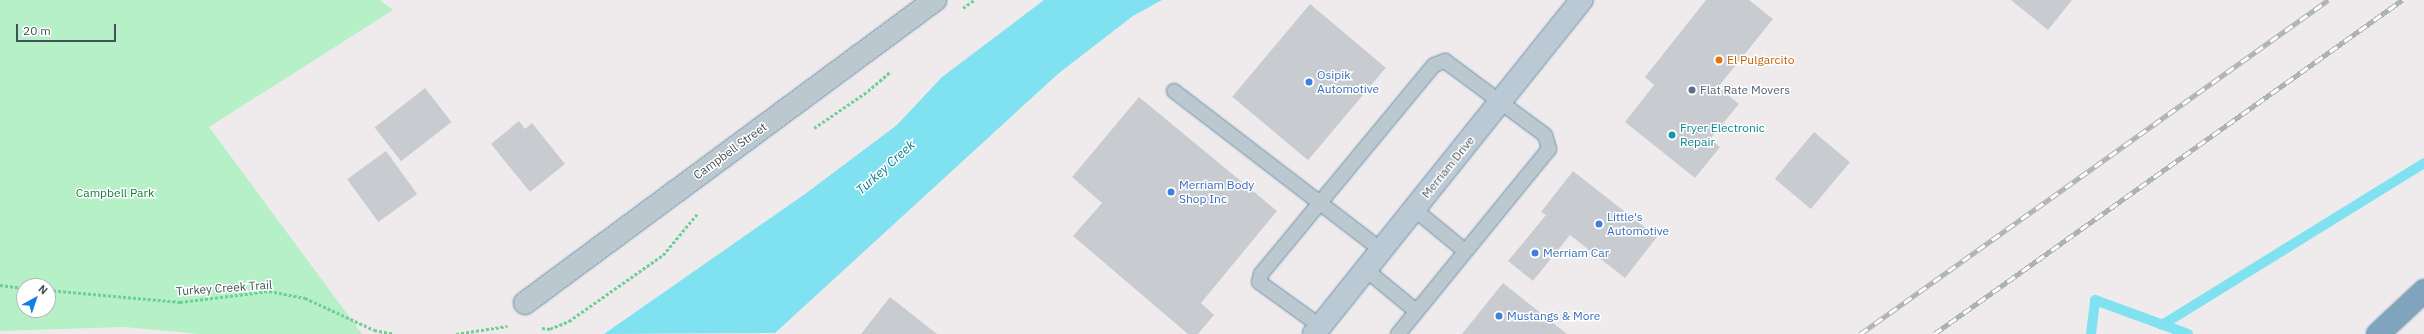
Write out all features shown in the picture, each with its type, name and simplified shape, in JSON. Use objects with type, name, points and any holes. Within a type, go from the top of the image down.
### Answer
[{"type":"highway","points":[[2378,334],[2424,291]]},
{"type":"main road","name":"Merriam Drive","points":[[1317,330],[1582,0]]},
{"type":"street","name":"Campbell Street","points":[[525,303],[935,0]]},
{"type":"lane","points":[[1317,330],[1259,282],[1261,274],[1434,65],[1445,61],[1499,103],[1545,135],[1549,149],[1398,334]]},
{"type":"lane","points":[[1174,91],[1380,250]]},
{"type":"lane","points":[[1414,209],[1465,251]]},
{"type":"lane","points":[[1365,270],[1416,311]]},
{"type":"path","points":[[0,285],[16,287]]},
{"type":"path","name":"Turkey Creek Trail","points":[[56,291],[180,302],[269,291],[305,298],[374,330],[394,334]]},
{"type":"green space","name":"Campbell Park","points":[[0,0],[380,0],[393,10],[209,127],[362,334],[200,334],[124,327],[0,331]]},
{"type":"water","name":"Turkey Creek","points":[[1044,0],[1162,0],[1133,16],[1059,73],[775,333],[604,334],[805,194],[897,125],[942,77]]},
{"type":"building","points":[[1706,0],[1749,0],[1773,19],[1718,87],[1739,104],[1710,139],[1720,147],[1695,178],[1625,122],[1654,85],[1645,77]]},
{"type":"building","points":[[2011,0],[2072,0],[2048,30]]},
{"type":"building","name":"Osipik Automotive","points":[[1310,4],[1386,68],[1308,160],[1232,97]]},
{"type":"building","points":[[425,88],[451,122],[401,161],[375,127]]},
{"type":"building","name":"Merriam Body Shop Inc","points":[[1139,97],[1277,211],[1201,303],[1214,315],[1198,334],[1188,334],[1073,236],[1102,203],[1072,177]]},
{"type":"building","points":[[519,121],[525,129],[532,123],[565,164],[530,192],[491,144]]},
{"type":"building","points":[[1814,132],[1850,162],[1811,209],[1775,179]]},
{"type":"building","points":[[386,151],[417,194],[378,222],[347,179]]},
{"type":"building","name":"Little's Automotive","points":[[1573,171],[1657,237],[1625,278],[1570,235],[1533,281],[1508,261],[1546,215],[1541,212]]},
{"type":"building","name":"Mustangs & More","points":[[1503,283],[1567,334],[1462,334]]},
{"type":"building","points":[[890,297],[937,334],[861,334]]},
{"type":"waterway","points":[[2162,325],[2424,163]]},
{"type":"waterway","points":[[2091,334],[2095,300],[2188,334]]},
{"type":"railway","points":[[1860,334],[2328,0]]},
{"type":"railway","points":[[1934,334],[2402,0]]},
{"type":"place","name":"El Pulgarcito","points":[[1719,60]]},
{"type":"place","name":"Osipik Automotive","points":[[1309,82]]},
{"type":"place","name":"Flat Rate Movers","points":[[1692,90]]},
{"type":"place","name":"Fryer Electronic Repair","points":[[1672,135]]},
{"type":"place","name":"Merriam Body Shop Inc","points":[[1171,192]]},
{"type":"place","name":"Little's Automotive","points":[[1599,224]]},
{"type":"place","name":"Merriam Car","points":[[1535,253]]},
{"type":"place","name":"Mustangs & More","points":[[1499,316]]}]
